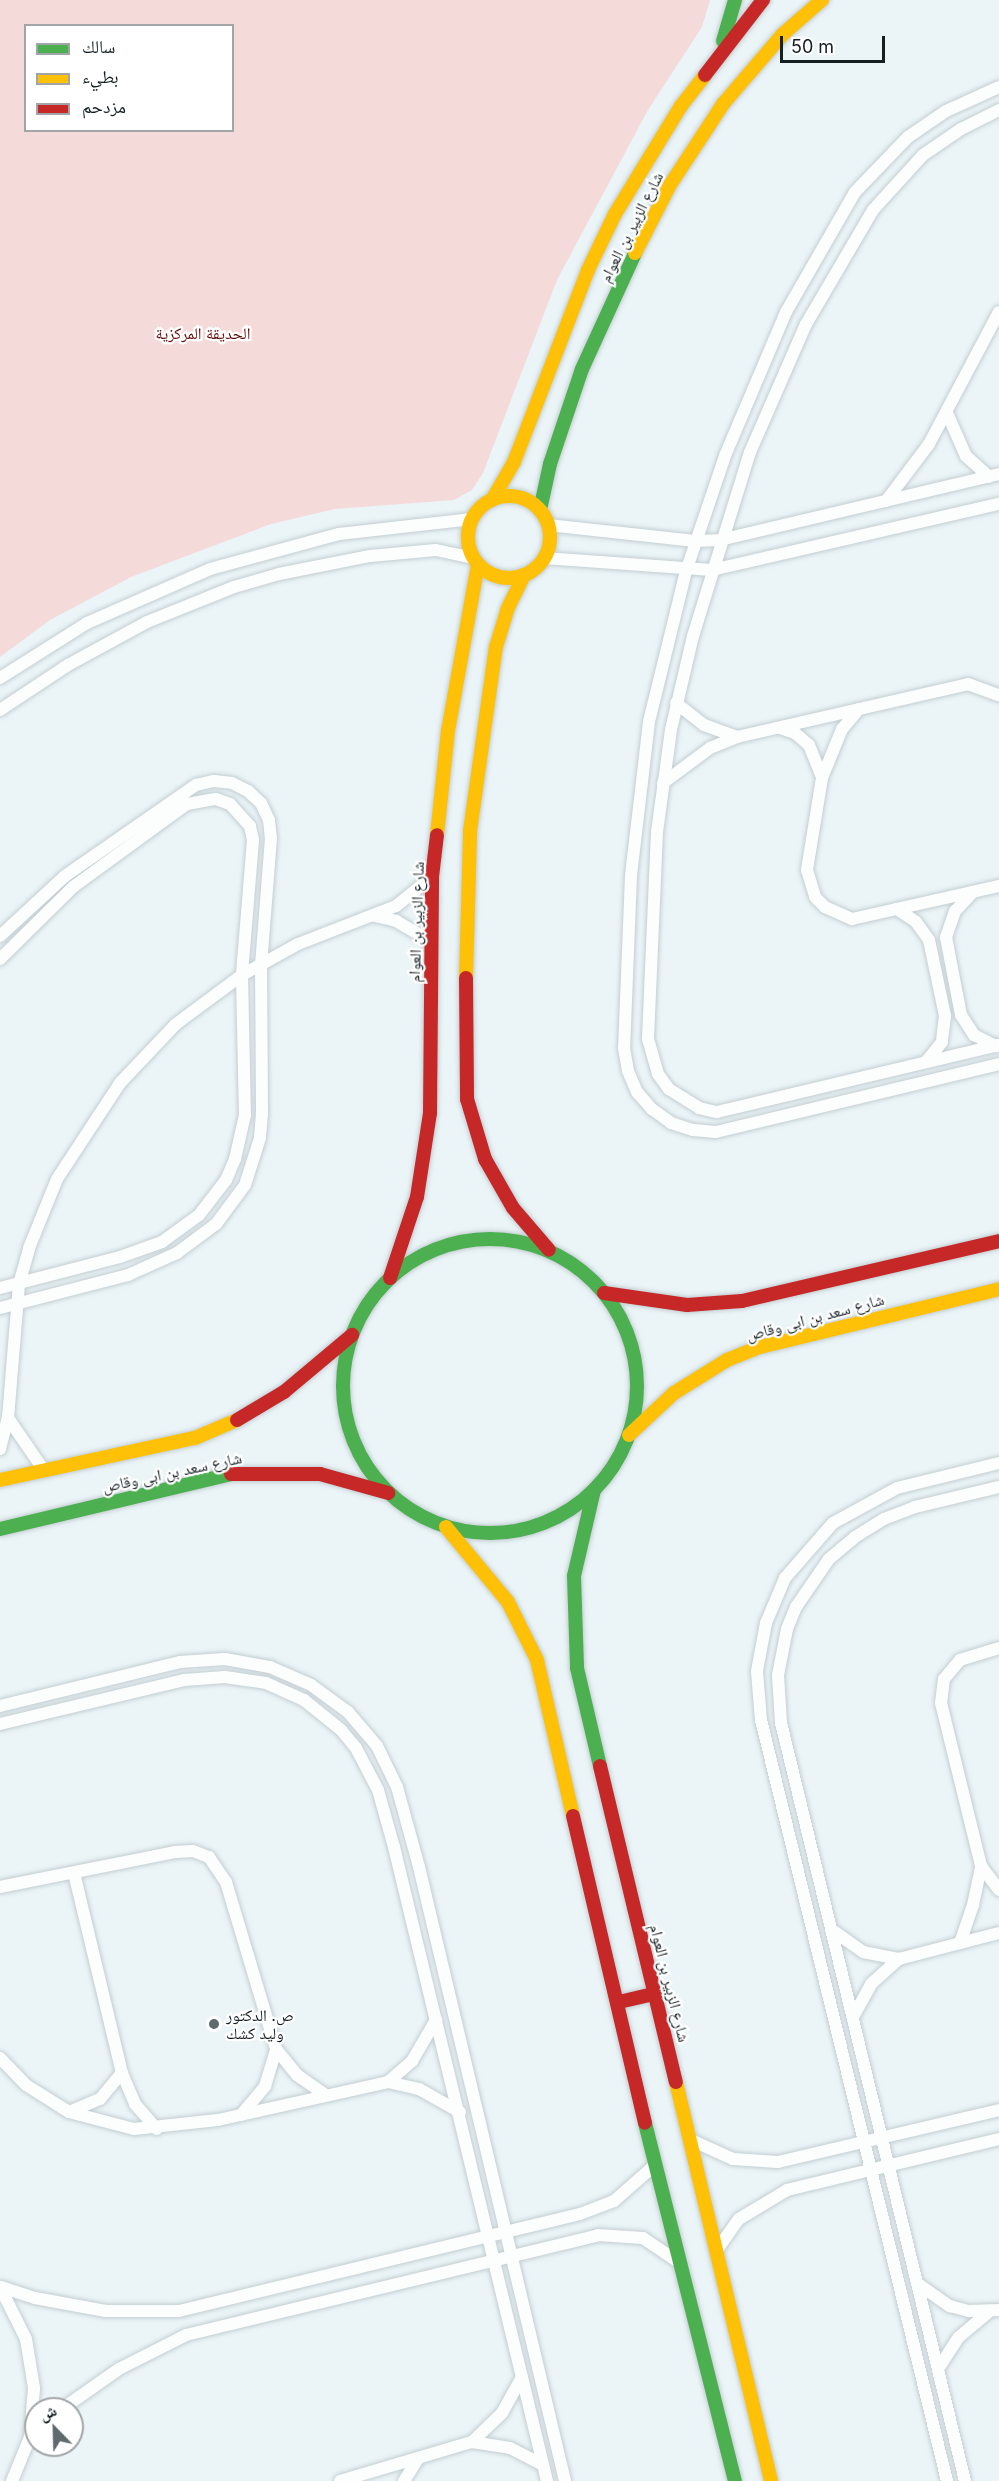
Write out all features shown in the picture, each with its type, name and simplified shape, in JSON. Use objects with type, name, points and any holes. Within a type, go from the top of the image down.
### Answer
[{"type":"street","points":[[718,55],[735,0]]},
{"type":"street","name":"شارع الزبير بن العوام","points":[[492,500],[514,462],[584,280],[615,214],[646,159],[718,55],[763,0]]},
{"type":"street","name":"شارع الزبير بن العوام","points":[[540,510],[550,464],[582,369],[622,278],[670,184],[723,104],[783,34],[822,0]]},
{"type":"street","points":[[999,87],[946,111],[908,138],[855,192],[814,259],[745,405],[695,541],[660,671],[638,804],[628,928],[624,1048],[628,1071],[637,1092],[652,1110],[671,1123],[693,1130],[716,1132],[999,1064]]},
{"type":"street","points":[[997,1046],[717,1112],[683,1100],[658,1074],[648,1039],[653,881],[663,783],[676,703],[720,540],[754,441],[806,324],[873,210],[923,155],[961,129],[999,110]]},
{"type":"street","points":[[908,138],[923,155]]},
{"type":"street","points":[[886,501],[909,474],[947,413],[999,312]]},
{"type":"street","points":[[947,413],[966,456],[994,476]]},
{"type":"street","points":[[548,525],[695,541],[720,540],[994,476]]},
{"type":"street","points":[[476,561],[468,538],[472,519],[492,500],[518,497],[540,510],[548,525],[549,542],[544,558],[524,575],[507,610],[496,647],[470,831],[464,1065],[467,1099],[485,1159],[513,1208],[550,1252]]},
{"type":"street","points":[[544,558],[686,571],[712,570],[999,504]]},
{"type":"street","points":[[973,510],[999,513]]},
{"type":"street","points":[[0,678],[87,623],[210,569],[339,534],[472,519]]},
{"type":"street","points":[[0,710],[68,664],[138,627],[234,587],[279,574],[370,556],[436,550],[476,561],[499,577],[524,575]]},
{"type":"street","name":"شارع الزبير بن العوام","points":[[390,1278],[417,1197],[425,1155],[430,1113],[432,878],[448,731],[476,561]]},
{"type":"street","points":[[663,783],[702,753],[737,737],[968,684],[999,695]]},
{"type":"street","points":[[676,703],[704,725],[737,737]]},
{"type":"street","points":[[859,709],[842,729],[822,778],[807,870],[815,897],[825,908],[852,919],[999,886]]},
{"type":"street","points":[[778,728],[795,733],[809,745],[818,760],[822,778]]},
{"type":"street","points":[[0,936],[65,876],[195,785],[213,781],[232,783],[248,790],[269,820],[272,838],[261,964],[260,1138],[248,1178],[232,1206],[198,1240],[177,1253],[128,1275],[0,1308]]},
{"type":"street","points":[[0,959],[73,887],[187,804],[209,799],[230,804],[242,813],[253,840],[242,975],[245,1115],[235,1159],[213,1198],[190,1223],[162,1242],[0,1288]]},
{"type":"street","points":[[65,876],[73,887]]},
{"type":"street","points":[[0,1449],[8,1418],[19,1284],[35,1231],[57,1179],[120,1083],[176,1024],[242,975],[336,928],[375,916],[415,893],[432,878]]},
{"type":"street","points":[[974,892],[949,923],[946,937],[966,1026],[997,1046]]},
{"type":"street","points":[[897,909],[916,922],[929,940],[938,981],[946,1029],[942,1042],[926,1063]]},
{"type":"street","points":[[375,916],[396,921],[432,942]]},
{"type":"street","points":[[938,981],[954,977]]},
{"type":"street","points":[[825,1087],[829,1105]]},
{"type":"street","points":[[483,1239],[517,1242],[550,1252],[580,1269],[604,1293],[618,1314],[635,1362],[637,1387],[628,1437],[614,1465],[594,1490],[569,1510],[540,1524],[509,1532],[477,1533],[446,1527],[415,1513],[388,1493],[361,1456],[351,1436],[343,1402],[343,1368],[352,1335],[367,1304],[390,1278],[417,1258],[449,1245],[483,1239]]},
{"type":"street","name":"شارع سعد بن ابى وقاص","points":[[604,1293],[687,1305],[742,1301],[999,1241]]},
{"type":"street","name":"شارع سعد بن ابى وقاص","points":[[628,1437],[674,1393],[718,1365],[756,1348],[999,1288]]},
{"type":"street","name":"شارع سعد بن ابى وقاص","points":[[0,1480],[195,1438],[233,1423],[284,1392],[352,1335]]},
{"type":"street","points":[[8,1418],[43,1469]]},
{"type":"street","points":[[947,2481],[761,1720],[757,1695],[760,1647],[785,1578],[833,1523],[897,1488],[999,1463]]},
{"type":"street","name":"شارع سعد بن ابى وقاص","points":[[0,1529],[243,1471],[320,1474],[388,1493]]},
{"type":"street","points":[[965,2481],[781,1723],[778,1676],[787,1629],[808,1586],[829,1559],[855,1537],[915,1508],[999,1487]]},
{"type":"street","name":"شارع الزبير بن العوام","points":[[594,1490],[574,1576],[577,1668],[771,2481]]},
{"type":"street","points":[[446,1527],[508,1602],[537,1660],[656,2165],[735,2481]]},
{"type":"street","points":[[960,1943],[974,1905],[981,1866],[941,1691],[947,1674],[960,1660],[999,1648]]},
{"type":"street","points":[[547,2481],[460,2112],[378,1790],[356,1748],[314,1707],[266,1683],[204,1677],[6,1722],[4,1705],[180,1662],[225,1659],[291,1674],[330,1697],[363,1728],[397,1787],[565,2481]]},
{"type":"street","points":[[1,1888],[175,1852],[193,1851],[209,1857],[226,1882],[276,2049],[297,2075],[324,2094]]},
{"type":"street","points":[[981,1866],[999,1890]]},
{"type":"street","points":[[74,1873],[122,2073],[135,2104],[157,2129]]},
{"type":"street","points":[[832,1930],[863,1952],[899,1959],[999,1933]]},
{"type":"street","points":[[853,2017],[871,1984],[899,1959]]},
{"type":"street","points":[[619,2002],[655,1994]]},
{"type":"street","points":[[388,2082],[412,2061],[436,2020]]},
{"type":"street","points":[[240,2115],[265,2086],[276,2049]]},
{"type":"street","points":[[0,2058],[26,2085],[69,2112],[112,2126],[157,2129],[240,2115],[324,2094],[388,2082],[433,2095],[460,2112]]},
{"type":"street","points":[[69,2112],[100,2099],[122,2073]]},
{"type":"street","points":[[691,2140],[711,2151],[755,2162],[801,2159],[999,2110]]},
{"type":"street","points":[[717,2250],[739,2219],[769,2197],[999,2139]]},
{"type":"street","points":[[0,2287],[44,2300],[106,2311],[179,2311],[597,2209],[629,2190],[656,2165]]},
{"type":"street","points":[[79,2397],[119,2369],[186,2335],[598,2235],[621,2234],[643,2238],[680,2263]]},
{"type":"street","points":[[918,2284],[950,2306],[994,2311]]},
{"type":"street","points":[[0,2287],[18,2316],[32,2363],[34,2397]]},
{"type":"street","points":[[938,2370],[959,2337],[994,2311]]},
{"type":"street","points":[[340,2481],[472,2442],[502,2414],[522,2377]]},
{"type":"street","points":[[472,2442],[510,2448],[543,2465]]},
{"type":"street","points":[[12,2481],[24,2455]]},
{"type":"street","points":[[404,2481],[418,2459]]},
{"type":"green space","name":"الحديقة المركزية","points":[[0,0],[710,0],[702,27],[648,110],[557,280],[483,473],[472,490],[454,500],[335,509],[271,524],[131,577],[50,620],[0,657]]},
{"type":"traffic: fast","points":[[723,41],[735,0]]},
{"type":"traffic: fast","points":[[540,510],[550,464],[582,369],[635,253]]},
{"type":"traffic: fast","points":[[490,1239],[519,1242],[546,1250],[571,1264],[594,1282],[612,1305],[626,1330],[634,1357],[637,1386],[634,1415],[626,1442],[612,1467],[594,1490],[571,1508],[546,1522],[519,1530],[490,1533],[461,1530],[434,1522],[409,1508],[386,1490],[368,1467],[354,1442],[346,1415],[343,1386],[346,1357],[354,1330],[368,1305],[386,1282],[409,1264],[434,1250],[461,1242],[490,1239]]},
{"type":"traffic: fast","points":[[0,1529],[231,1474]]},
{"type":"traffic: fast","points":[[594,1490],[574,1576],[577,1668],[600,1766]]},
{"type":"traffic: fast","points":[[645,2123],[735,2481]]},
{"type":"traffic: slow","points":[[635,253],[670,185],[723,104],[783,34],[822,0]]},
{"type":"traffic: slow","points":[[492,500],[514,462],[588,270],[615,214],[681,106],[705,75]]},
{"type":"traffic: slow","points":[[509,496],[525,500],[538,508],[546,521],[550,537],[546,553],[538,566],[525,574],[509,578],[493,574],[480,566],[472,553],[468,537],[472,521],[480,508],[493,500],[509,496]]},
{"type":"traffic: slow","points":[[437,835],[448,731],[478,564]]},
{"type":"traffic: slow","points":[[466,978],[470,831],[496,647],[507,610],[524,575]]},
{"type":"traffic: slow","points":[[629,1435],[674,1393],[727,1360],[756,1348],[999,1289]]},
{"type":"traffic: slow","points":[[0,1480],[195,1438],[237,1420]]},
{"type":"traffic: slow","points":[[446,1527],[508,1602],[537,1660],[573,1816]]},
{"type":"traffic: slow","points":[[676,2082],[771,2481]]},
{"type":"traffic: jam","points":[[705,75],[763,0]]},
{"type":"traffic: jam","points":[[390,1278],[417,1197],[430,1113],[432,877],[437,835]]},
{"type":"traffic: jam","points":[[466,978],[467,1099],[485,1159],[513,1208],[549,1250]]},
{"type":"traffic: jam","points":[[604,1293],[687,1305],[742,1301],[999,1241]]},
{"type":"traffic: jam","points":[[237,1420],[284,1392],[352,1335]]},
{"type":"traffic: jam","points":[[231,1474],[320,1474],[388,1493]]},
{"type":"traffic: jam","points":[[600,1766],[676,2082]]},
{"type":"traffic: jam","points":[[573,1816],[645,2123]]},
{"type":"traffic: jam","points":[[619,2002],[655,1994]]},
{"type":"place","name":"ص. الدكتور وليد كشك","points":[[214,2024]]}]
